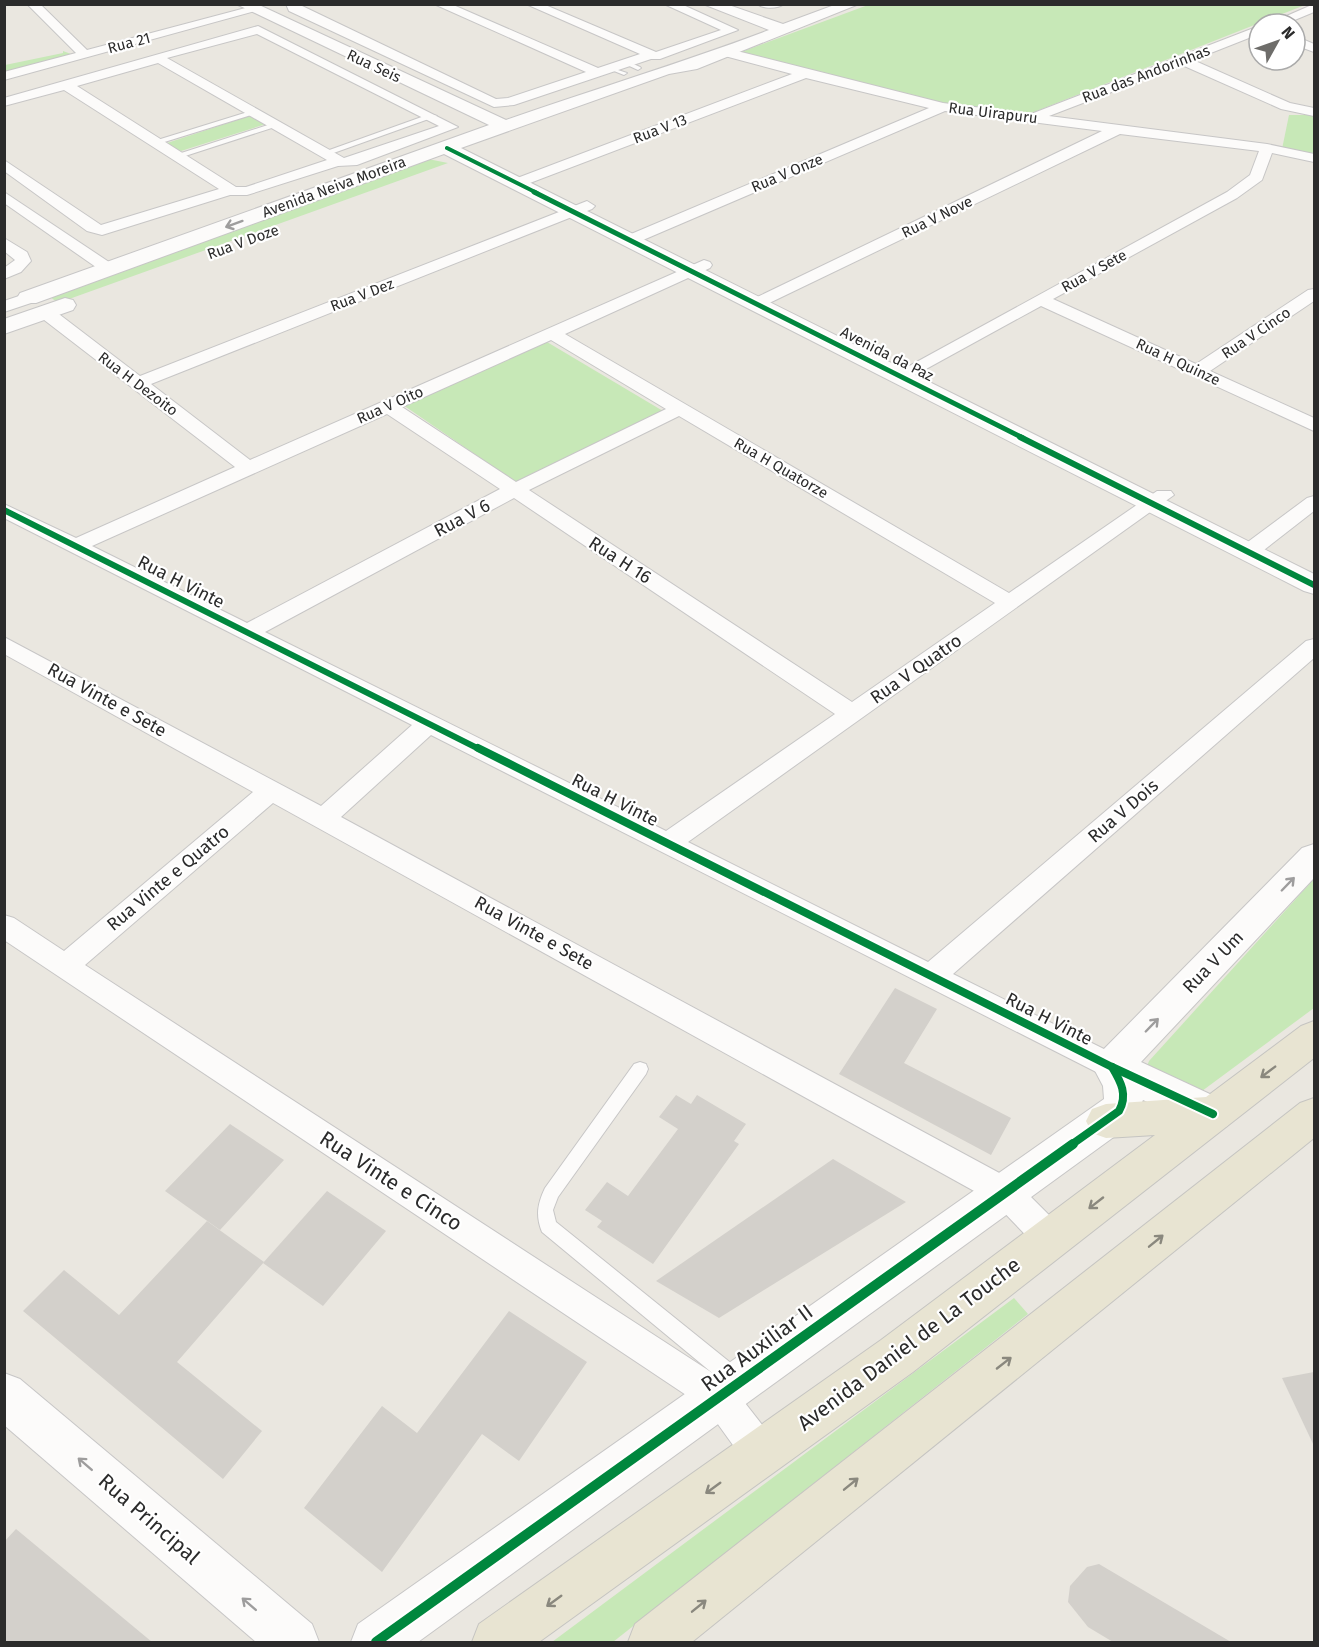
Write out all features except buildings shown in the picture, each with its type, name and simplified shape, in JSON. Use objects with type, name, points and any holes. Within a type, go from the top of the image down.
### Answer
[{"type":"main road","name":"Avenida Daniel de La Touche","points":[[497,1642],[897,1356],[1314,1037]]},
{"type":"main road","points":[[1106,1121],[1213,1114]]},
{"type":"main road","points":[[653,1642],[1314,1115]]},
{"type":"street","points":[[33,4],[85,55]]},
{"type":"street","points":[[292,4],[293,8],[494,103],[509,102],[597,72],[637,71],[650,55]]},
{"type":"street","points":[[440,4],[597,72]]},
{"type":"street","points":[[532,4],[650,55],[660,55],[732,30],[670,4]]},
{"type":"street","points":[[710,4],[778,28]]},
{"type":"street","points":[[763,4],[778,4]]},
{"type":"street","name":"Avenida Neiva Moreira","points":[[637,71],[724,52],[832,4]]},
{"type":"street","name":"Avenida Neiva Moreira","points":[[4,307],[28,298],[116,277],[313,195],[464,150],[507,127],[637,71],[681,61],[852,4]]},
{"type":"street","name":"Rua 21","points":[[4,76],[85,55],[248,7]]},
{"type":"street","name":"Rua Seis","points":[[248,7],[507,127]]},
{"type":"street","points":[[4,102],[160,59],[163,55],[261,30],[451,127],[352,162],[339,161],[247,191],[230,190],[102,230],[93,228],[4,164]]},
{"type":"street","name":"Rua das Andorinhas","points":[[1032,118],[1247,35]]},
{"type":"street","points":[[51,49],[74,45]]},
{"type":"street","name":"Rua Uirapuru","points":[[724,52],[804,74],[943,107],[1267,148],[1314,158]]},
{"type":"street","points":[[160,59],[339,161]]},
{"type":"street","points":[[1182,60],[1286,106],[1314,112]]},
{"type":"street","name":"Rua V 13","points":[[524,180],[804,74]]},
{"type":"street","points":[[66,85],[230,190]]},
{"type":"street","name":"Rua V Onze","points":[[637,237],[943,107]]},
{"type":"street","name":"Rua V Nove","points":[[763,301],[1116,130]]},
{"type":"street","name":"Rua V Sete","points":[[907,373],[1249,185],[1257,177],[1267,148]]},
{"type":"street","points":[[426,175],[464,150]]},
{"type":"street","name":"Avenida da Paz","points":[[464,150],[1254,547],[1314,585]]},
{"type":"street","points":[[305,172],[333,188]]},
{"type":"street","points":[[285,179],[313,195]]},
{"type":"street","points":[[4,196],[116,277],[45,312],[4,327]]},
{"type":"street","name":"Rua V Dez","points":[[138,383],[581,209]]},
{"type":"street","points":[[4,243],[21,255],[23,261],[15,269],[4,274]]},
{"type":"street","name":"Rua V Oito","points":[[75,546],[698,268]]},
{"type":"street","name":"Rua V Cinco","points":[[1198,372],[1314,294]]},
{"type":"street","name":"Rua H Dezoito","points":[[28,298],[249,469]]},
{"type":"street","name":"Rua H Quinze","points":[[1041,300],[1314,425]]},
{"type":"street","name":"Rua H Quatorze","points":[[551,333],[1010,603]]},
{"type":"street","name":"Rua H 16","points":[[388,406],[853,714]]},
{"type":"street","name":"Rua V 6","points":[[247,632],[514,490],[680,409]]},
{"type":"street","name":"Rua V Quatro","points":[[668,843],[1158,499]]},
{"type":"street","points":[[1254,547],[1314,502]]},
{"type":"street","name":"Rua H Vinte","points":[[4,510],[1112,1067],[1213,1114]]},
{"type":"street","name":"Avenida da Paz","points":[[1254,547],[1314,569]]},
{"type":"street","name":"Rua Vinte e Sete","points":[[4,644],[1005,1192],[1051,1239]]},
{"type":"street","name":"Rua V Dois","points":[[932,976],[1314,646]]},
{"type":"street","points":[[323,818],[429,724]]},
{"type":"street","name":"Rua Vinte e Quatro","points":[[65,966],[272,790]]},
{"type":"street","name":"Rua V Um","points":[[1112,1067],[1314,857]]},
{"type":"street","name":"Rua Vinte e Cinco","points":[[4,926],[729,1389],[761,1453]]},
{"type":"street","name":"Rua Auxiliar II","points":[[376,1642],[1119,1111],[1125,1099],[1121,1081],[1112,1067]]},
{"type":"street","name":"Rua Principal","points":[[4,1395],[294,1642]]},
{"type":"lane","points":[[155,142],[254,113]]},
{"type":"lane","points":[[325,153],[433,116]]},
{"type":"lane","points":[[176,156],[277,126]]},
{"type":"lane","points":[[640,1070],[550,1193],[545,1210],[548,1226],[729,1389]]},
{"type":"green space","points":[[868,5],[1305,5],[1287,12],[1247,12],[1247,28],[1029,114],[948,104],[738,53]]},
{"type":"green space","points":[[63,51],[71,54],[5,72],[5,65],[63,53]]},
{"type":"green space","points":[[1289,115],[1314,115],[1314,154],[1282,149]]},
{"type":"green space","points":[[249,116],[266,124],[181,151],[164,144]]},
{"type":"green space","points":[[428,159],[448,163],[58,303],[49,296]]},
{"type":"green space","points":[[547,342],[663,411],[517,483],[403,405]]},
{"type":"green space","points":[[1314,879],[1314,1008],[1202,1091],[1147,1066],[1149,1061]]},
{"type":"green space","points":[[1014,1298],[1028,1314],[613,1642],[552,1642]]},
{"type":"cycle path","points":[[447,148],[1314,585]]},
{"type":"cycle path","points":[[4,510],[1112,1067],[1213,1114]]},
{"type":"cycle path","points":[[376,1642],[1119,1111],[1124,1094],[1112,1067]]}]
